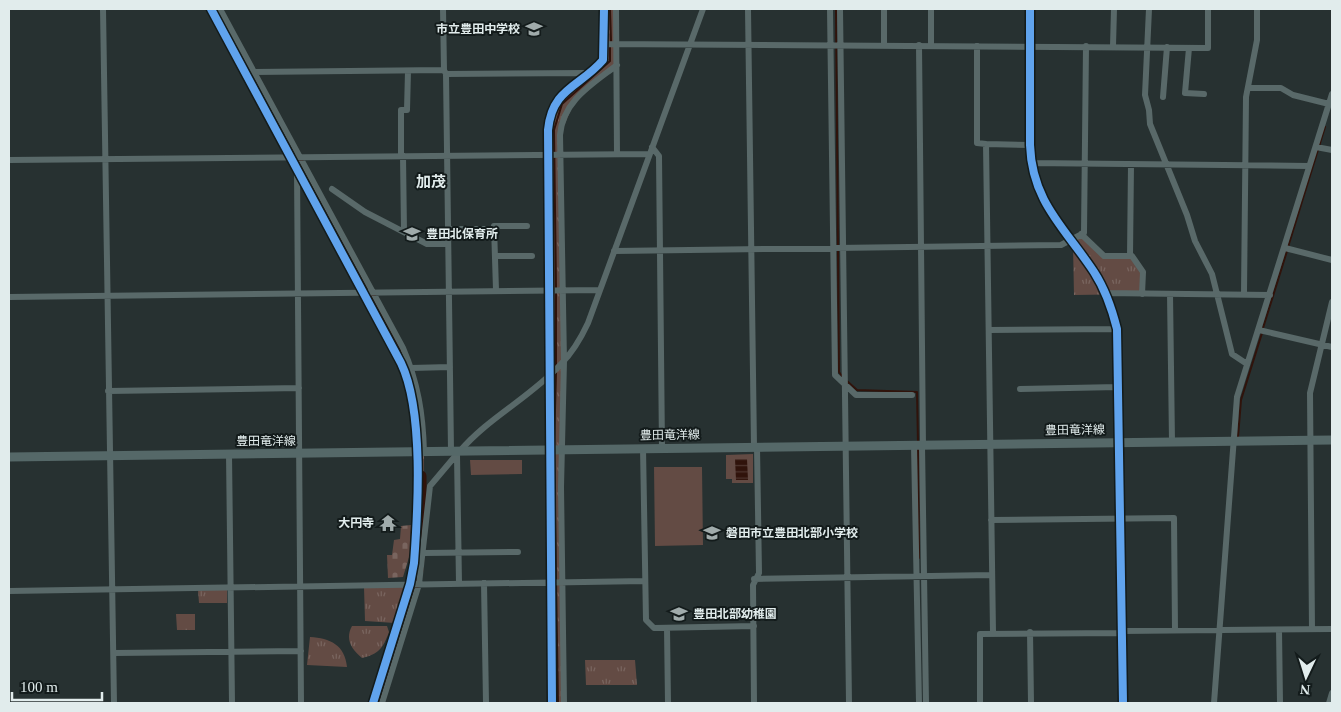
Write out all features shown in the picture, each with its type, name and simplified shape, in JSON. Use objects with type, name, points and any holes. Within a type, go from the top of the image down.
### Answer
[{"type":"main road","name":"豊田竜洋線","points":[[9,457],[1332,440]]},
{"type":"street","points":[[103,9],[114,703]]},
{"type":"street","points":[[211,9],[300,157],[406,372],[414,406],[420,452]]},
{"type":"street","points":[[220,9],[291,157],[411,368],[421,402],[414,584],[382,703]]},
{"type":"street","points":[[443,9],[450,367],[456,452],[459,583]]},
{"type":"street","points":[[564,703],[562,581],[556,450],[549,376],[548,124],[553,107],[567,88],[603,60],[604,9]]},
{"type":"street","points":[[616,9],[617,154]]},
{"type":"street","points":[[373,703],[424,553],[430,486],[456,452],[484,427],[549,376],[564,361],[584,331],[703,9]]},
{"type":"street","points":[[748,9],[750,249],[759,573],[754,579],[754,703]]},
{"type":"street","points":[[830,9],[835,375],[856,395],[912,395]]},
{"type":"street","points":[[840,9],[849,703]]},
{"type":"street","points":[[884,9],[884,46]]},
{"type":"street","points":[[931,9],[931,46]]},
{"type":"street","points":[[1030,9],[1030,163],[1043,201],[1095,275],[1104,293],[1117,329],[1123,703]]},
{"type":"street","points":[[1114,9],[1114,46]]},
{"type":"street","points":[[1149,9],[1144,95],[1149,110],[1150,124],[1187,215],[1195,241],[1212,274],[1232,354],[1247,364]]},
{"type":"street","points":[[604,44],[1208,48],[1208,9]]},
{"type":"street","points":[[1244,294],[1248,88],[1256,40],[1257,9]]},
{"type":"street","points":[[918,703],[921,247],[919,45]]},
{"type":"street","points":[[977,46],[977,143],[1030,145]]},
{"type":"street","points":[[614,251],[1061,245],[1084,233],[1086,46]]},
{"type":"street","points":[[1163,97],[1167,47]]},
{"type":"street","points":[[1189,48],[1185,93],[1204,94]]},
{"type":"street","points":[[552,703],[551,582],[556,450],[564,361],[560,126],[569,105],[617,65]]},
{"type":"street","points":[[404,232],[401,110],[407,110],[408,71]]},
{"type":"street","points":[[250,72],[589,71],[598,79]]},
{"type":"street","points":[[1248,88],[1281,88],[1293,95],[1329,104]]},
{"type":"street","points":[[1214,703],[1237,397],[1332,94]]},
{"type":"street","points":[[986,144],[993,632]]},
{"type":"street","points":[[652,147],[659,156],[662,448]]},
{"type":"street","points":[[1316,147],[1332,150]]},
{"type":"street","points":[[9,160],[649,154]]},
{"type":"street","points":[[1030,163],[1309,166]]},
{"type":"street","points":[[1131,165],[1130,256],[1143,272],[1142,294]]},
{"type":"street","points":[[297,168],[301,703]]},
{"type":"street","points":[[332,189],[365,212],[427,244],[448,244]]},
{"type":"street","points":[[448,229],[494,229],[494,226],[527,226]]},
{"type":"street","points":[[494,229],[496,290]]},
{"type":"street","points":[[1081,234],[1104,256],[1130,256]]},
{"type":"street","points":[[1285,248],[1332,260]]},
{"type":"street","points":[[495,256],[532,256]]},
{"type":"street","points":[[9,296],[449,290],[600,290]]},
{"type":"street","points":[[1104,293],[1270,295]]},
{"type":"street","points":[[1170,294],[1172,442]]},
{"type":"street","points":[[1312,629],[1311,381],[1332,302]]},
{"type":"street","points":[[989,330],[1117,329]]},
{"type":"street","points":[[1259,330],[1332,347]]},
{"type":"street","points":[[411,368],[450,367]]},
{"type":"street","points":[[1020,388],[1118,387]]},
{"type":"street","points":[[108,391],[299,388]]},
{"type":"street","points":[[642,448],[646,620],[654,628],[754,626]]},
{"type":"street","points":[[229,454],[232,703]]},
{"type":"street","points":[[991,520],[1174,518],[1175,630]]},
{"type":"street","points":[[424,553],[518,552]]},
{"type":"street","points":[[754,579],[848,579],[992,575]]},
{"type":"street","points":[[920,577],[926,703]]},
{"type":"street","points":[[9,590],[645,581]]},
{"type":"street","points":[[484,583],[486,703]]},
{"type":"street","points":[[667,628],[668,703]]},
{"type":"street","points":[[1279,630],[1280,703]]},
{"type":"street","points":[[980,703],[980,634],[993,632],[1332,630]]},
{"type":"street","points":[[1030,632],[1031,703]]},
{"type":"street","points":[[114,653],[301,651]]},
{"type":"street","points":[[1329,703],[1332,693]]},
{"type":"green space","points":[[211,9],[220,9],[408,360],[419,396],[424,452],[424,516],[419,575],[382,703],[373,703],[415,559],[416,452],[411,393],[399,358]]},
{"type":"green space","points":[[604,9],[616,9],[617,65],[576,98],[560,135],[564,703],[552,703],[548,136],[553,107],[603,60]]},
{"type":"green space","points":[[1081,234],[1106,259],[1130,256],[1143,272],[1142,294],[1074,295],[1073,245],[1070,239]]},
{"type":"green space","points":[[753,454],[753,483],[732,483],[732,479],[726,479],[726,455]]},
{"type":"green space","points":[[470,460],[522,460],[522,474],[471,475]]},
{"type":"green space","points":[[654,467],[702,467],[703,545],[655,546]]},
{"type":"green space","points":[[411,525],[410,554],[403,577],[388,578],[387,555],[392,555],[394,540],[400,539],[401,526]]},
{"type":"green space","points":[[407,586],[395,623],[365,621],[364,587]]},
{"type":"green space","points":[[198,590],[227,590],[227,603],[199,603]]},
{"type":"green space","points":[[176,614],[195,614],[195,630],[177,630]]},
{"type":"green space","points":[[352,626],[387,626],[389,632],[380,649],[362,658],[350,644],[349,635]]},
{"type":"green space","points":[[310,637],[330,641],[340,648],[346,659],[347,667],[307,665]]},
{"type":"green space","points":[[585,660],[635,660],[637,685],[586,685]]},
{"type":"shaded area","points":[[735,459],[747,459],[748,480],[736,480]]},
{"type":"waterway","points":[[216,9],[401,354],[410,377]]},
{"type":"waterway","points":[[610,9],[611,41]]},
{"type":"waterway","points":[[836,9],[839,372],[842,376]]},
{"type":"waterway","points":[[556,288],[554,130],[562,104],[610,61],[610,46]]},
{"type":"waterway","points":[[1288,247],[1325,127]]},
{"type":"waterway","points":[[1263,328],[1287,251]]},
{"type":"waterway","points":[[556,293],[556,366]]},
{"type":"waterway","points":[[1238,437],[1241,400],[1262,333]]},
{"type":"waterway","points":[[554,446],[556,373]]},
{"type":"waterway","points":[[847,381],[857,390],[917,392],[918,443]]},
{"type":"waterway","points":[[419,420],[420,446]]},
{"type":"waterway","points":[[918,448],[919,558]]},
{"type":"waterway","points":[[554,453],[558,703]]},
{"type":"waterway","points":[[379,703],[418,570],[421,531],[421,476]]},
{"type":"cycle path","points":[[211,9],[401,363],[408,383],[413,407],[418,461],[414,563],[410,584],[373,703]]},
{"type":"cycle path","points":[[552,703],[548,130],[555,105],[561,97],[603,60],[604,9]]},
{"type":"cycle path","points":[[1030,9],[1030,145],[1032,165],[1043,199],[1098,279],[1108,299],[1117,329],[1123,703]]},
{"type":"place","name":"市立豊田中学校","points":[[534,29]]},
{"type":"place","name":"豊田北保育所","points":[[412,234]]},
{"type":"place","name":"大円寺","points":[[388,523]]},
{"type":"place","name":"磐田市立豊田北部小学校","points":[[712,533]]},
{"type":"place","name":"豊田北部幼稚園","points":[[679,614]]},
{"type":"district","name":"加茂","points":[[431,182]]}]
